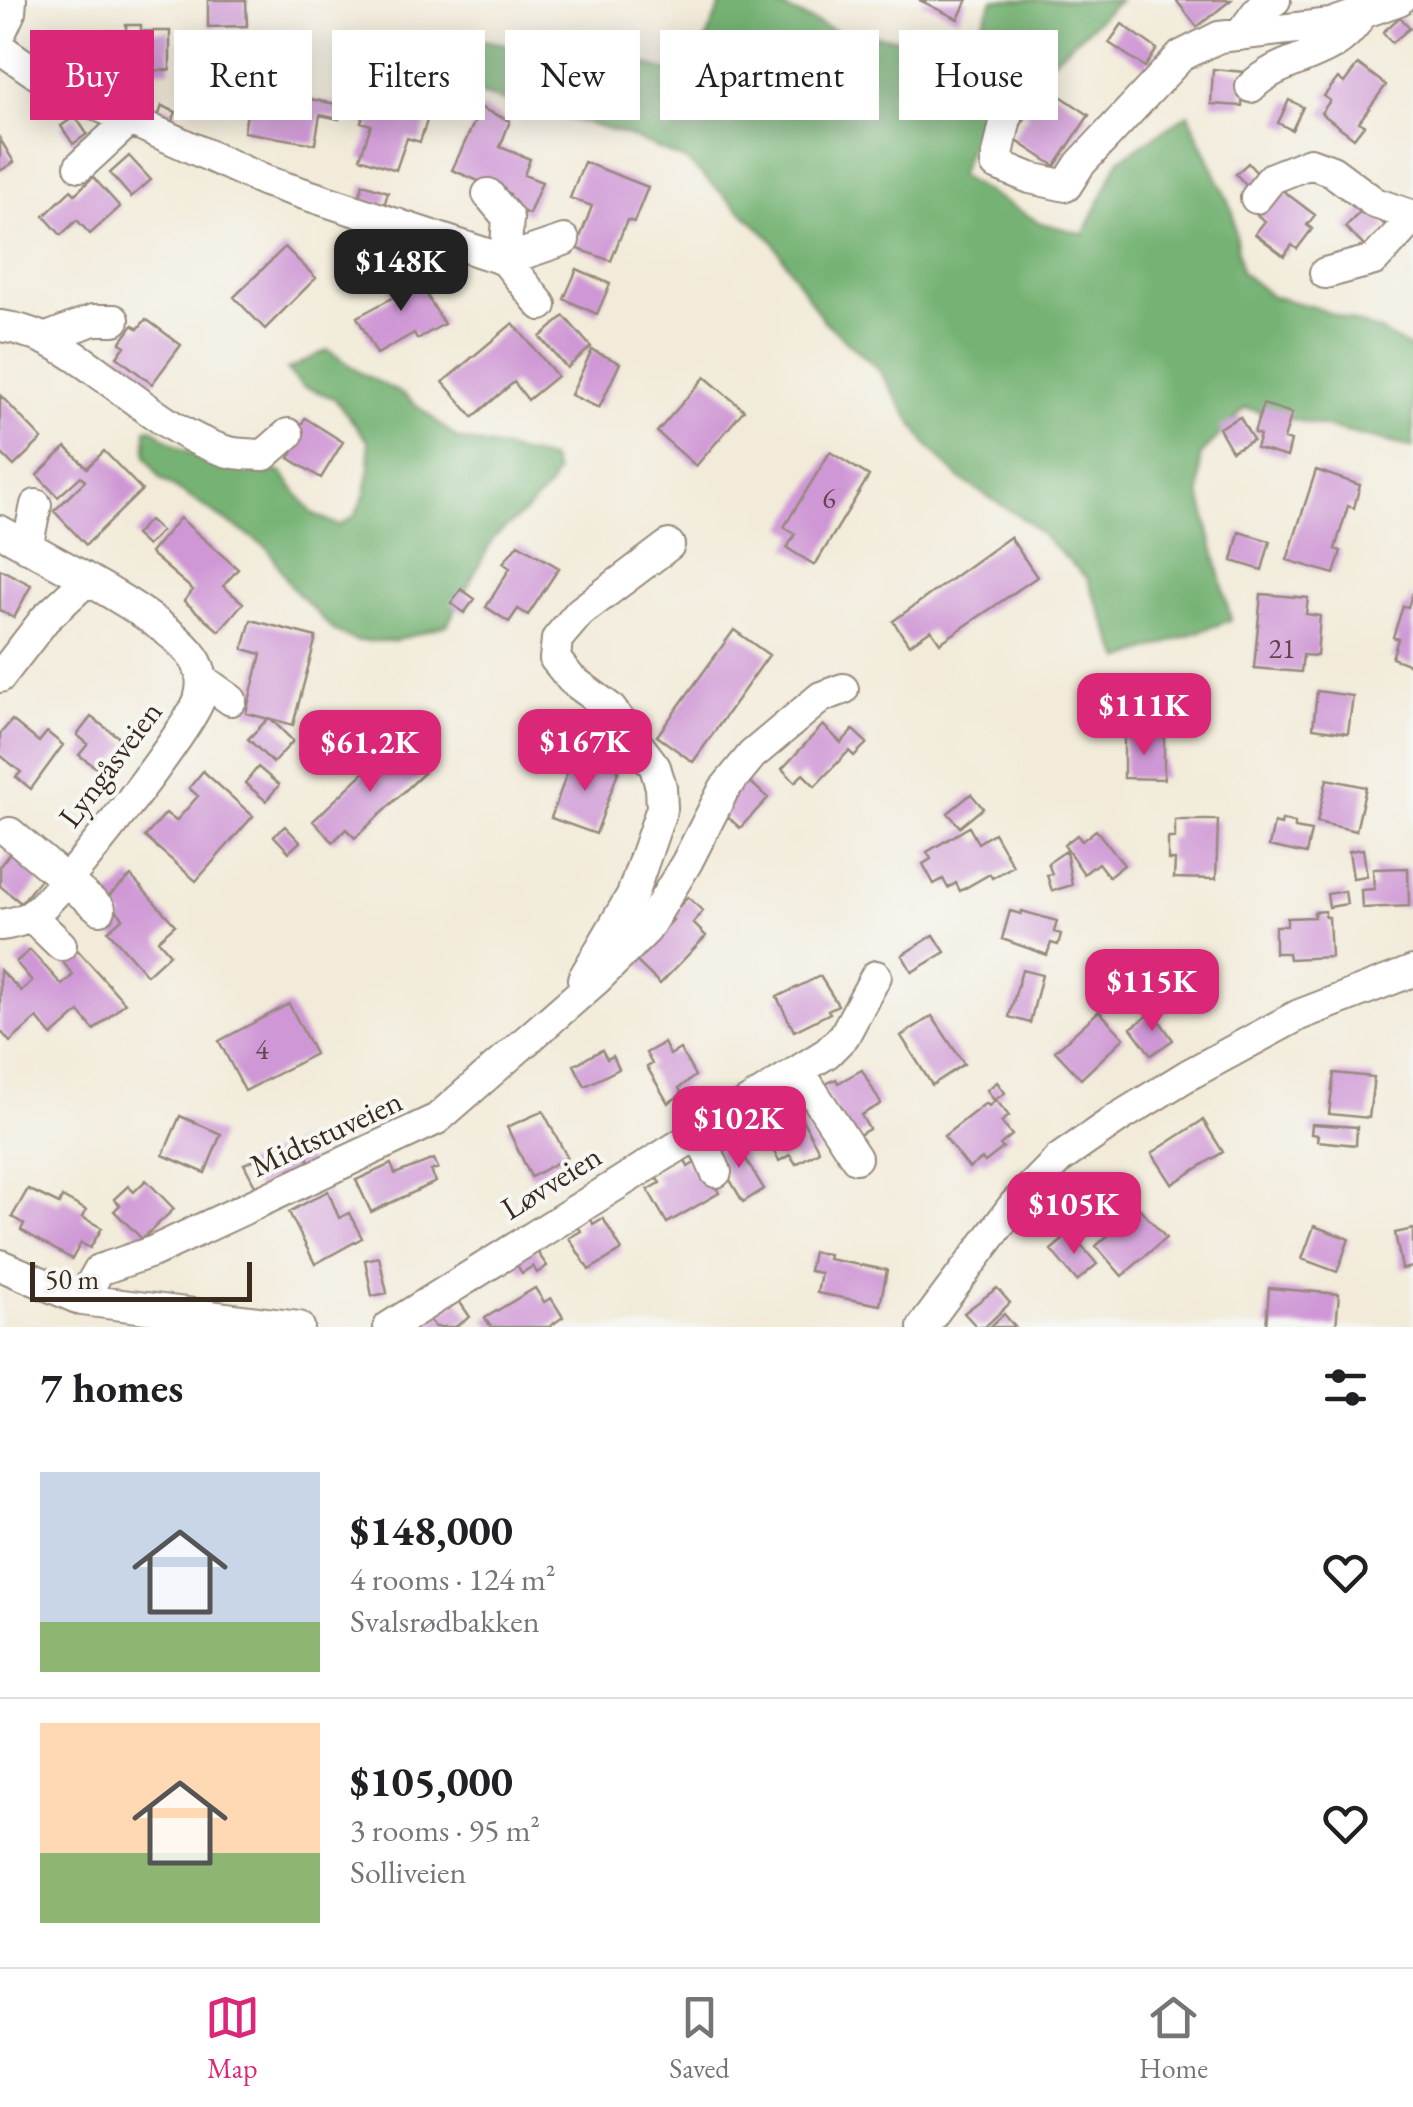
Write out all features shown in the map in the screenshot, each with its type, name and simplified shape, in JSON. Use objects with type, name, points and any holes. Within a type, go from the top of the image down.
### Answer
[{"type":"street","points":[[0,34],[10,12],[10,0]]},
{"type":"street","points":[[1230,36],[1274,0]]},
{"type":"street","points":[[1006,120],[996,164],[1030,178],[1066,186],[1080,164],[1181,56],[1230,36],[1331,24],[1399,0]]},
{"type":"street","points":[[1251,88],[1270,70],[1347,37],[1360,16]]},
{"type":"street","points":[[0,48],[30,69]]},
{"type":"street","points":[[80,166],[130,120]]},
{"type":"street","points":[[133,120],[265,181],[505,260],[541,305]]},
{"type":"street","points":[[1256,198],[1272,178],[1310,162],[1332,171],[1375,203],[1413,217],[1374,260],[1325,273]]},
{"type":"street","points":[[488,194],[508,218],[505,260]]},
{"type":"street","points":[[396,266],[397,224]]},
{"type":"street","points":[[505,260],[564,240]]},
{"type":"street","points":[[47,338],[93,320],[114,320]]},
{"type":"street","points":[[0,326],[22,328],[47,338],[155,416],[228,452],[264,455],[288,434]]},
{"type":"street","points":[[27,547],[36,505]]},
{"type":"street","points":[[0,531],[142,612],[185,631],[203,680],[231,700]]},
{"type":"street","name":"Midtstuveien","points":[[580,992],[582,980],[632,894],[662,808],[656,767],[610,708],[571,679],[555,659],[556,640],[580,612],[669,545]]},
{"type":"street","points":[[0,678],[46,619],[86,581]]},
{"type":"street","name":"Lyngåsveien","points":[[5,937],[130,819],[180,737],[199,700],[203,680]]},
{"type":"street","name":"Midtstuveien","points":[[82,1300],[98,1270],[152,1252],[438,1119],[646,930],[688,862],[724,789],[752,755],[821,697],[843,690]]},
{"type":"street","points":[[10,833],[100,909]]},
{"type":"street","points":[[31,916],[61,946]]},
{"type":"street","points":[[923,1327],[1014,1206],[1059,1160],[1188,1075],[1286,1022],[1413,971]]},
{"type":"street","name":"Løvveien","points":[[389,1327],[700,1133],[742,1124],[844,1036],[876,976]]},
{"type":"street","points":[[800,1070],[856,1158]]},
{"type":"street","points":[[700,1133],[716,1172]]},
{"type":"street","points":[[0,1265],[82,1300],[299,1327]]},
{"type":"green space","points":[[723,0],[765,0],[833,30],[710,30]]},
{"type":"green space","points":[[993,0],[1120,0],[1058,56],[1058,30],[970,30],[983,22]]},
{"type":"green space","points":[[879,37],[899,39],[899,120],[979,120],[959,176],[1041,223],[1084,234],[1119,160],[1188,114],[1232,210],[1241,272],[1271,296],[1380,331],[1413,350],[1413,448],[1245,408],[1200,456],[1200,494],[1231,620],[1121,660],[1087,578],[1028,522],[959,478],[925,443],[879,370],[822,319],[771,239],[687,161],[624,134],[574,120],[640,120],[640,62],[660,69],[660,120],[879,120]]},
{"type":"green space","points":[[485,40],[505,44],[505,101],[485,95]]},
{"type":"green space","points":[[328,350],[359,372],[404,395],[458,439],[550,459],[556,473],[548,488],[494,537],[447,625],[394,641],[356,641],[333,630],[290,585],[268,548],[160,478],[146,456],[146,429],[152,428],[176,446],[217,466],[251,464],[282,473],[312,513],[339,526],[355,516],[365,494],[370,467],[368,441],[334,398],[302,386],[287,370]]},
{"type":"building","points":[[208,0],[246,0],[247,26],[208,27]]},
{"type":"building","points":[[919,0],[967,0],[958,19]]},
{"type":"building","points":[[1176,0],[1231,0],[1197,27]]},
{"type":"building","points":[[1400,17],[1410,28],[1392,43],[1383,32]]},
{"type":"building","points":[[1122,24],[1157,49],[1145,67],[1109,43]]},
{"type":"building","points":[[126,25],[141,25],[141,30],[126,30]]},
{"type":"building","points":[[154,31],[170,31],[170,70],[154,70]]},
{"type":"building","points":[[1358,64],[1386,85],[1359,122],[1364,125],[1354,138],[1321,113],[1330,101],[1324,96],[1338,78],[1344,83]]},
{"type":"building","points":[[1213,69],[1244,72],[1242,106],[1211,104]]},
{"type":"building","points":[[1058,94],[1089,115],[1055,166],[1012,138],[1024,120],[1058,120]]},
{"type":"building","points":[[312,99],[332,103],[332,118],[320,115],[315,144],[244,132],[246,120],[312,120]]},
{"type":"building","points":[[1289,100],[1303,107],[1292,130],[1278,123]]},
{"type":"building","points":[[162,106],[174,111],[172,122],[158,117]]},
{"type":"building","points":[[485,110],[510,121],[500,147],[530,159],[524,175],[542,182],[529,214],[506,205],[510,194],[452,170],[475,120],[485,120]]},
{"type":"building","points":[[78,120],[87,134],[73,144],[61,126]]},
{"type":"building","points":[[427,120],[420,142],[407,138],[396,170],[360,158],[371,125],[361,122]]},
{"type":"building","points":[[0,139],[14,162],[0,171]]},
{"type":"building","points":[[129,156],[151,180],[131,197],[110,173]]},
{"type":"building","points":[[584,162],[648,187],[634,222],[627,220],[611,261],[576,248],[592,206],[570,198]]},
{"type":"building","points":[[1248,163],[1264,181],[1252,192],[1236,174]]},
{"type":"building","points":[[93,177],[120,207],[90,234],[77,220],[61,235],[44,216],[71,190],[75,194]]},
{"type":"building","points":[[363,184],[388,192],[384,206],[359,199]]},
{"type":"building","points":[[1278,187],[1315,215],[1307,225],[1312,229],[1297,249],[1292,245],[1284,256],[1255,234],[1265,221],[1257,215]]},
{"type":"building","points":[[1366,206],[1387,227],[1366,248],[1345,227]]},
{"type":"building","points":[[285,247],[316,278],[265,329],[234,297]]},
{"type":"building","points":[[411,268],[444,324],[417,339],[414,333],[377,354],[357,317],[394,297],[387,281]]},
{"type":"building","points":[[577,269],[610,284],[597,314],[564,299]]},
{"type":"building","points":[[564,316],[591,347],[567,368],[540,337]]},
{"type":"building","points":[[146,319],[181,345],[152,384],[117,357],[125,346],[120,343],[133,325],[138,329]]},
{"type":"building","points":[[513,323],[557,376],[528,400],[514,382],[473,417],[443,382]]},
{"type":"building","points":[[592,350],[620,363],[599,408],[571,395]]},
{"type":"building","points":[[705,377],[744,410],[696,466],[657,432]]},
{"type":"building","points":[[0,395],[42,439],[14,466],[0,452]]},
{"type":"building","points":[[1263,404],[1292,413],[1284,439],[1291,441],[1287,457],[1256,448],[1260,435],[1254,433]]},
{"type":"building","points":[[1240,417],[1253,440],[1232,451],[1219,428]]},
{"type":"building","points":[[305,418],[343,442],[321,478],[289,458],[303,435],[297,431]]},
{"type":"building","points":[[66,447],[87,468],[104,451],[142,490],[86,545],[54,511],[85,481],[81,476],[58,497],[37,475]]},
{"type":"building","points":[[830,452],[869,476],[815,565],[787,548],[795,534],[784,527]]},
{"type":"building","points":[[1316,470],[1360,485],[1354,508],[1348,506],[1335,549],[1341,551],[1334,574],[1287,560]]},
{"type":"building","points":[[180,518],[238,569],[223,586],[243,603],[219,631],[184,601],[193,590],[150,553]]},
{"type":"building","points":[[149,520],[161,531],[147,546],[135,535]]},
{"type":"building","points":[[1239,532],[1270,541],[1262,570],[1232,561]]},
{"type":"building","points":[[1010,537],[1037,577],[940,643],[931,630],[909,645],[893,621]]},
{"type":"building","points":[[518,544],[559,568],[528,615],[518,609],[509,622],[486,607],[510,568],[503,563]]},
{"type":"building","points":[[0,569],[31,585],[14,618],[0,610]]},
{"type":"building","points":[[461,589],[475,599],[464,613],[451,603]]},
{"type":"building","points":[[1261,594],[1308,598],[1306,614],[1320,616],[1317,656],[1303,655],[1301,672],[1254,668]]},
{"type":"building","points":[[1412,594],[1413,666],[1392,658],[1398,639],[1393,637],[1403,606],[1408,607]]},
{"type":"building","points":[[251,620],[316,637],[293,725],[271,719],[293,741],[273,763],[248,739],[268,719],[246,713],[261,654],[243,649]]},
{"type":"building","points":[[734,630],[769,655],[693,762],[657,736]]},
{"type":"building","points":[[1317,691],[1353,696],[1348,733],[1313,728]]},
{"type":"building","points":[[91,717],[128,744],[105,774],[79,755],[88,744],[77,735]]},
{"type":"building","points":[[12,720],[39,742],[47,732],[63,745],[31,789],[16,777],[21,772],[0,755],[0,734]]},
{"type":"building","points":[[823,725],[841,743],[853,730],[867,743],[854,756],[849,751],[815,786],[803,774],[795,782],[782,769]]},
{"type":"building","points":[[1124,736],[1164,737],[1164,779],[1124,778]]},
{"type":"building","points":[[395,743],[424,773],[355,838],[346,829],[333,842],[313,821]]},
{"type":"building","points":[[574,753],[619,769],[596,834],[551,818]]},
{"type":"building","points":[[258,767],[279,785],[266,801],[245,783]]},
{"type":"building","points":[[203,771],[253,816],[196,881],[145,837],[166,813],[176,821],[198,796],[189,788]]},
{"type":"building","points":[[746,778],[768,798],[740,828],[718,808]]},
{"type":"building","points":[[1327,779],[1366,787],[1356,831],[1317,822]]},
{"type":"building","points":[[971,794],[983,808],[960,827],[948,813]]},
{"type":"building","points":[[1175,820],[1218,820],[1216,879],[1174,878],[1175,860],[1168,860],[1168,838],[1175,838]]},
{"type":"building","points":[[1282,820],[1311,831],[1306,854],[1269,846],[1274,823],[1281,825]]},
{"type":"building","points":[[285,826],[300,842],[289,852],[274,836]]},
{"type":"building","points":[[969,827],[978,843],[994,833],[1013,866],[960,891],[956,883],[948,888],[943,879],[934,884],[923,864],[931,859],[927,852]]},
{"type":"building","points":[[1096,830],[1124,865],[1109,877],[1098,863],[1084,874],[1064,845],[1077,835],[1082,841]]},
{"type":"building","points":[[1363,849],[1367,876],[1353,878],[1349,851]]},
{"type":"building","points":[[1066,851],[1072,885],[1052,891],[1048,863]]},
{"type":"building","points":[[10,853],[42,877],[21,903],[0,886],[0,866]]},
{"type":"building","points":[[1408,868],[1409,906],[1362,908],[1361,890],[1374,889],[1373,869]]},
{"type":"building","points":[[131,876],[175,925],[158,940],[170,954],[147,975],[108,931],[123,918],[106,898]]},
{"type":"building","points":[[1345,891],[1347,904],[1329,907],[1327,894]]},
{"type":"building","points":[[688,897],[703,911],[693,923],[706,936],[660,984],[635,960],[673,920],[669,917]]},
{"type":"building","points":[[1010,911],[1057,921],[1054,932],[1061,934],[1058,945],[1051,943],[1047,955],[1002,939]]},
{"type":"building","points":[[1325,911],[1325,917],[1329,917],[1331,957],[1289,959],[1288,953],[1275,953],[1275,926],[1287,926],[1287,918],[1314,917],[1314,912]]},
{"type":"building","points":[[934,935],[945,952],[912,972],[902,955]]},
{"type":"building","points":[[72,944],[125,1003],[94,1030],[79,1012],[52,1036],[37,1018],[10,1042],[0,1030],[0,970],[21,991],[32,981],[16,962],[30,950],[62,985],[73,975],[58,956]]},
{"type":"building","points":[[1022,970],[1042,975],[1030,1023],[1009,1017]]},
{"type":"building","points":[[820,976],[838,1005],[794,1031],[777,997]]},
{"type":"building","points":[[289,1004],[315,1054],[245,1091],[219,1041]]},
{"type":"building","points":[[1099,1011],[1124,1038],[1081,1079],[1055,1051]]},
{"type":"building","points":[[1153,1012],[1173,1040],[1151,1055],[1131,1028]]},
{"type":"building","points":[[932,1016],[964,1064],[932,1085],[901,1036]]},
{"type":"building","points":[[664,1043],[670,1055],[680,1049],[695,1076],[679,1088],[682,1094],[668,1103],[647,1067],[652,1064],[646,1053]]},
{"type":"building","points":[[602,1050],[607,1059],[613,1056],[619,1069],[585,1086],[574,1065]]},
{"type":"building","points":[[862,1070],[881,1104],[861,1115],[869,1129],[852,1139],[822,1086],[836,1079],[838,1083]]},
{"type":"building","points":[[1334,1073],[1374,1077],[1369,1118],[1329,1114]]},
{"type":"building","points":[[997,1082],[1005,1093],[994,1100],[987,1090]]},
{"type":"building","points":[[996,1100],[1009,1116],[1001,1122],[1012,1135],[985,1162],[982,1159],[969,1168],[944,1136],[986,1103],[989,1106]]},
{"type":"building","points":[[795,1106],[819,1151],[796,1164],[790,1155],[779,1161],[756,1115],[769,1108],[775,1118]]},
{"type":"building","points":[[543,1111],[567,1157],[531,1177],[507,1127]]},
{"type":"building","points":[[180,1116],[221,1134],[205,1173],[163,1155]]},
{"type":"building","points":[[1203,1120],[1223,1152],[1172,1184],[1152,1153]]},
{"type":"building","points":[[1312,1124],[1357,1127],[1356,1145],[1317,1141],[1318,1135],[1311,1134]]},
{"type":"building","points":[[735,1141],[764,1189],[743,1202],[714,1153]]},
{"type":"building","points":[[300,1142],[313,1169],[260,1195],[244,1164]]},
{"type":"building","points":[[684,1158],[688,1167],[700,1160],[719,1193],[667,1223],[648,1190],[660,1183],[654,1175]]},
{"type":"building","points":[[434,1159],[438,1168],[431,1171],[436,1182],[371,1212],[356,1180],[391,1164],[395,1174]]},
{"type":"building","points":[[146,1180],[174,1209],[142,1239],[114,1211],[120,1205],[114,1199],[128,1186],[134,1192]]},
{"type":"building","points":[[28,1189],[59,1204],[62,1197],[86,1210],[82,1217],[102,1228],[90,1248],[81,1243],[72,1259],[21,1230],[24,1224],[12,1217]]},
{"type":"building","points":[[328,1191],[339,1218],[349,1213],[362,1238],[315,1264],[289,1212]]},
{"type":"building","points":[[1139,1208],[1166,1238],[1122,1276],[1096,1246]]},
{"type":"building","points":[[590,1217],[593,1224],[603,1218],[622,1250],[589,1270],[569,1238],[581,1231],[577,1225]]},
{"type":"building","points":[[1314,1226],[1349,1239],[1337,1272],[1302,1259]]},
{"type":"building","points":[[1413,1229],[1413,1267],[1402,1269],[1395,1233]]},
{"type":"building","points":[[1071,1233],[1097,1264],[1077,1281],[1051,1250]]},
{"type":"building","points":[[533,1246],[547,1266],[537,1273],[533,1266],[522,1273],[513,1259]]},
{"type":"building","points":[[813,1252],[829,1254],[828,1259],[887,1270],[880,1305],[817,1293],[821,1273],[809,1271]]},
{"type":"building","points":[[379,1257],[387,1293],[372,1296],[365,1260]]},
{"type":"building","points":[[535,1288],[544,1302],[551,1298],[563,1317],[549,1327],[491,1327],[485,1318]]},
{"type":"building","points":[[997,1288],[1010,1303],[985,1327],[977,1327],[964,1313]]},
{"type":"building","points":[[1269,1288],[1339,1294],[1336,1327],[1266,1327]]},
{"type":"building","points":[[459,1301],[470,1317],[455,1327],[435,1327],[430,1320]]},
{"type":"building","points":[[1004,1314],[1015,1327],[990,1327]]}]
